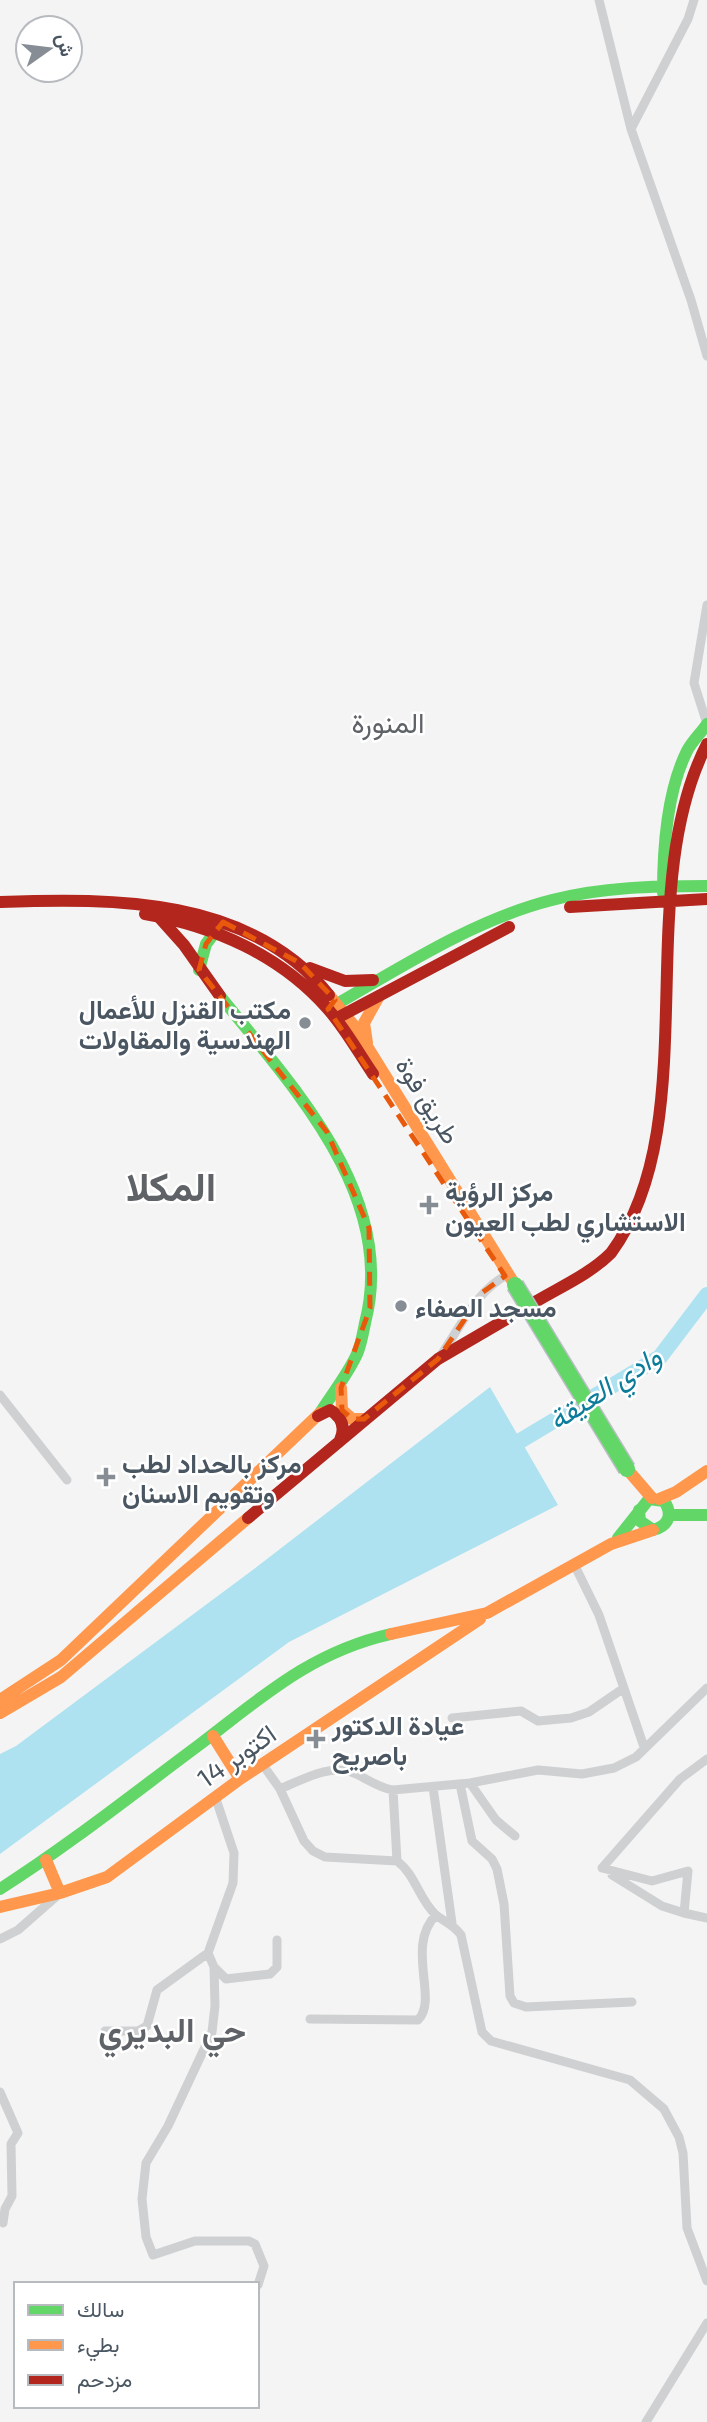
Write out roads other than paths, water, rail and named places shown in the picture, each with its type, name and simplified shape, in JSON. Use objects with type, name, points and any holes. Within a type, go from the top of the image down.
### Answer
[{"type":"main road","points":[[683,979],[671,893],[679,776],[688,750],[707,724]]},
{"type":"main road","points":[[671,893],[689,787],[697,760],[707,744]]},
{"type":"main road","points":[[337,1011],[385,983],[532,917],[572,906],[707,886]]},
{"type":"main road","points":[[671,893],[707,899]]},
{"type":"main road","name":"طريق فوة","points":[[0,902],[101,898],[156,904],[218,927],[270,959],[337,1011],[510,1278]]},
{"type":"main road","name":"طريق فوة","points":[[0,912],[103,908],[157,916],[255,936],[300,963],[369,1048],[510,1278]]},
{"type":"main road","points":[[0,1700],[61,1660],[318,1416],[341,1388],[361,1343],[370,1308],[373,1288],[369,1228],[352,1178],[327,1132],[199,970],[184,945],[157,916]]},
{"type":"main road","points":[[199,970],[206,944],[218,927]]},
{"type":"main road","points":[[300,963],[345,981],[385,983]]},
{"type":"main road","points":[[369,1048],[364,1031],[366,1013],[385,983]]},
{"type":"main road","points":[[535,1302],[612,1252],[633,1231],[656,1199]]},
{"type":"main road","points":[[510,1278],[630,1473],[667,1524],[611,1544]]},
{"type":"main road","points":[[0,1713],[61,1677],[438,1359],[510,1317]]},
{"type":"main road","points":[[341,1388],[342,1410],[352,1419],[364,1419]]},
{"type":"main road","points":[[318,1416],[330,1410],[340,1417],[344,1429],[340,1441]]},
{"type":"main road","points":[[0,1889],[46,1860],[302,1667],[365,1640],[487,1613],[611,1544],[655,1506],[707,1471]]},
{"type":"main road","points":[[653,1530],[643,1525],[655,1506],[707,1482]]},
{"type":"main road","points":[[655,1506],[707,1515]]},
{"type":"main road","name":"14 اكتوبر","points":[[0,1907],[60,1893],[107,1877],[240,1779],[487,1613]]},
{"type":"main road","points":[[213,1736],[240,1779]]},
{"type":"main road","points":[[46,1860],[60,1893]]},
{"type":"street","points":[[599,0],[631,129],[691,300],[707,356]]},
{"type":"street","points":[[631,129],[688,19],[694,0]]},
{"type":"street","points":[[707,605],[694,683],[707,724]]},
{"type":"street","points":[[438,1359],[483,1292],[494,1280],[510,1278]]},
{"type":"street","points":[[0,1395],[67,1480]]},
{"type":"street","points":[[575,1566],[599,1615],[644,1747]]},
{"type":"street","points":[[452,1718],[521,1711],[538,1721],[571,1718],[605,1703],[624,1688]]},
{"type":"street","points":[[280,1789],[309,1777],[344,1770],[393,1790],[470,1783],[538,1770],[582,1774],[614,1769],[636,1757],[707,1688]]},
{"type":"street","points":[[602,1868],[680,1779],[707,1759]]},
{"type":"street","points":[[263,1765],[280,1789],[304,1841],[313,1851],[325,1857],[397,1861],[406,1867],[436,1915],[452,1923]]},
{"type":"street","points":[[470,1783],[496,1820],[515,1836]]},
{"type":"street","points":[[460,1784],[472,1842],[492,1859],[497,1869],[503,1904],[510,1996],[514,2003],[526,2007],[632,2002]]},
{"type":"street","points":[[433,1787],[452,1923],[461,1936],[482,2032],[491,2041],[630,2080],[664,2109],[679,2137],[683,2153],[687,2228],[707,2281]]},
{"type":"street","points":[[393,1790],[397,1861]]},
{"type":"street","points":[[105,2031],[138,2031],[147,2026],[157,1990],[208,1953],[233,1883],[235,1860],[216,1799]]},
{"type":"street","points":[[602,1868],[652,1881],[688,1871],[684,1913]]},
{"type":"street","points":[[602,1868],[662,1906],[707,1918]]},
{"type":"street","points":[[0,1939],[18,1930],[60,1893]]},
{"type":"street","points":[[310,2019],[418,2020],[425,2010],[422,1941],[425,1926],[436,1915]]},
{"type":"street","points":[[208,1953],[214,1967],[226,1979],[270,1974],[277,1968],[277,1940]]},
{"type":"street","points":[[214,1967],[212,2032],[168,2126],[146,2163],[142,2199],[146,2237],[153,2255],[195,2241],[249,2241],[255,2244],[264,2266],[259,2282]]},
{"type":"street","points":[[0,2092],[18,2133],[11,2144],[12,2196],[5,2209],[3,2223]]},
{"type":"street","points":[[646,2422],[707,2323]]},
{"type":"water","points":[[490,1387],[558,1505],[289,1642],[0,1854],[0,1754],[16,1746],[254,1569]]},
{"type":"waterway","name":"وادي العيقة","points":[[520,1441],[660,1357],[707,1295]]},
{"type":"place","name":"مكتب القنزل للأعمال الهندسية والمقاولات","points":[[305,1023]]},
{"type":"place","name":"مركز الرؤية الاستشاري لطب العيون","points":[[429,1205]]},
{"type":"place","name":"مسجد الصفاء","points":[[401,1306]]},
{"type":"place","name":"مركز بالحداد لطب وتقويم الاسنان","points":[[106,1477]]},
{"type":"place","name":"عيادة الدكتور باصريح","points":[[316,1739]]},
{"type":"district","name":"المنورة","points":[[388,722]]},
{"type":"district","name":"المكلا","points":[[171,1185]]},
{"type":"district","name":"حي البديري","points":[[172,2029]]}]
